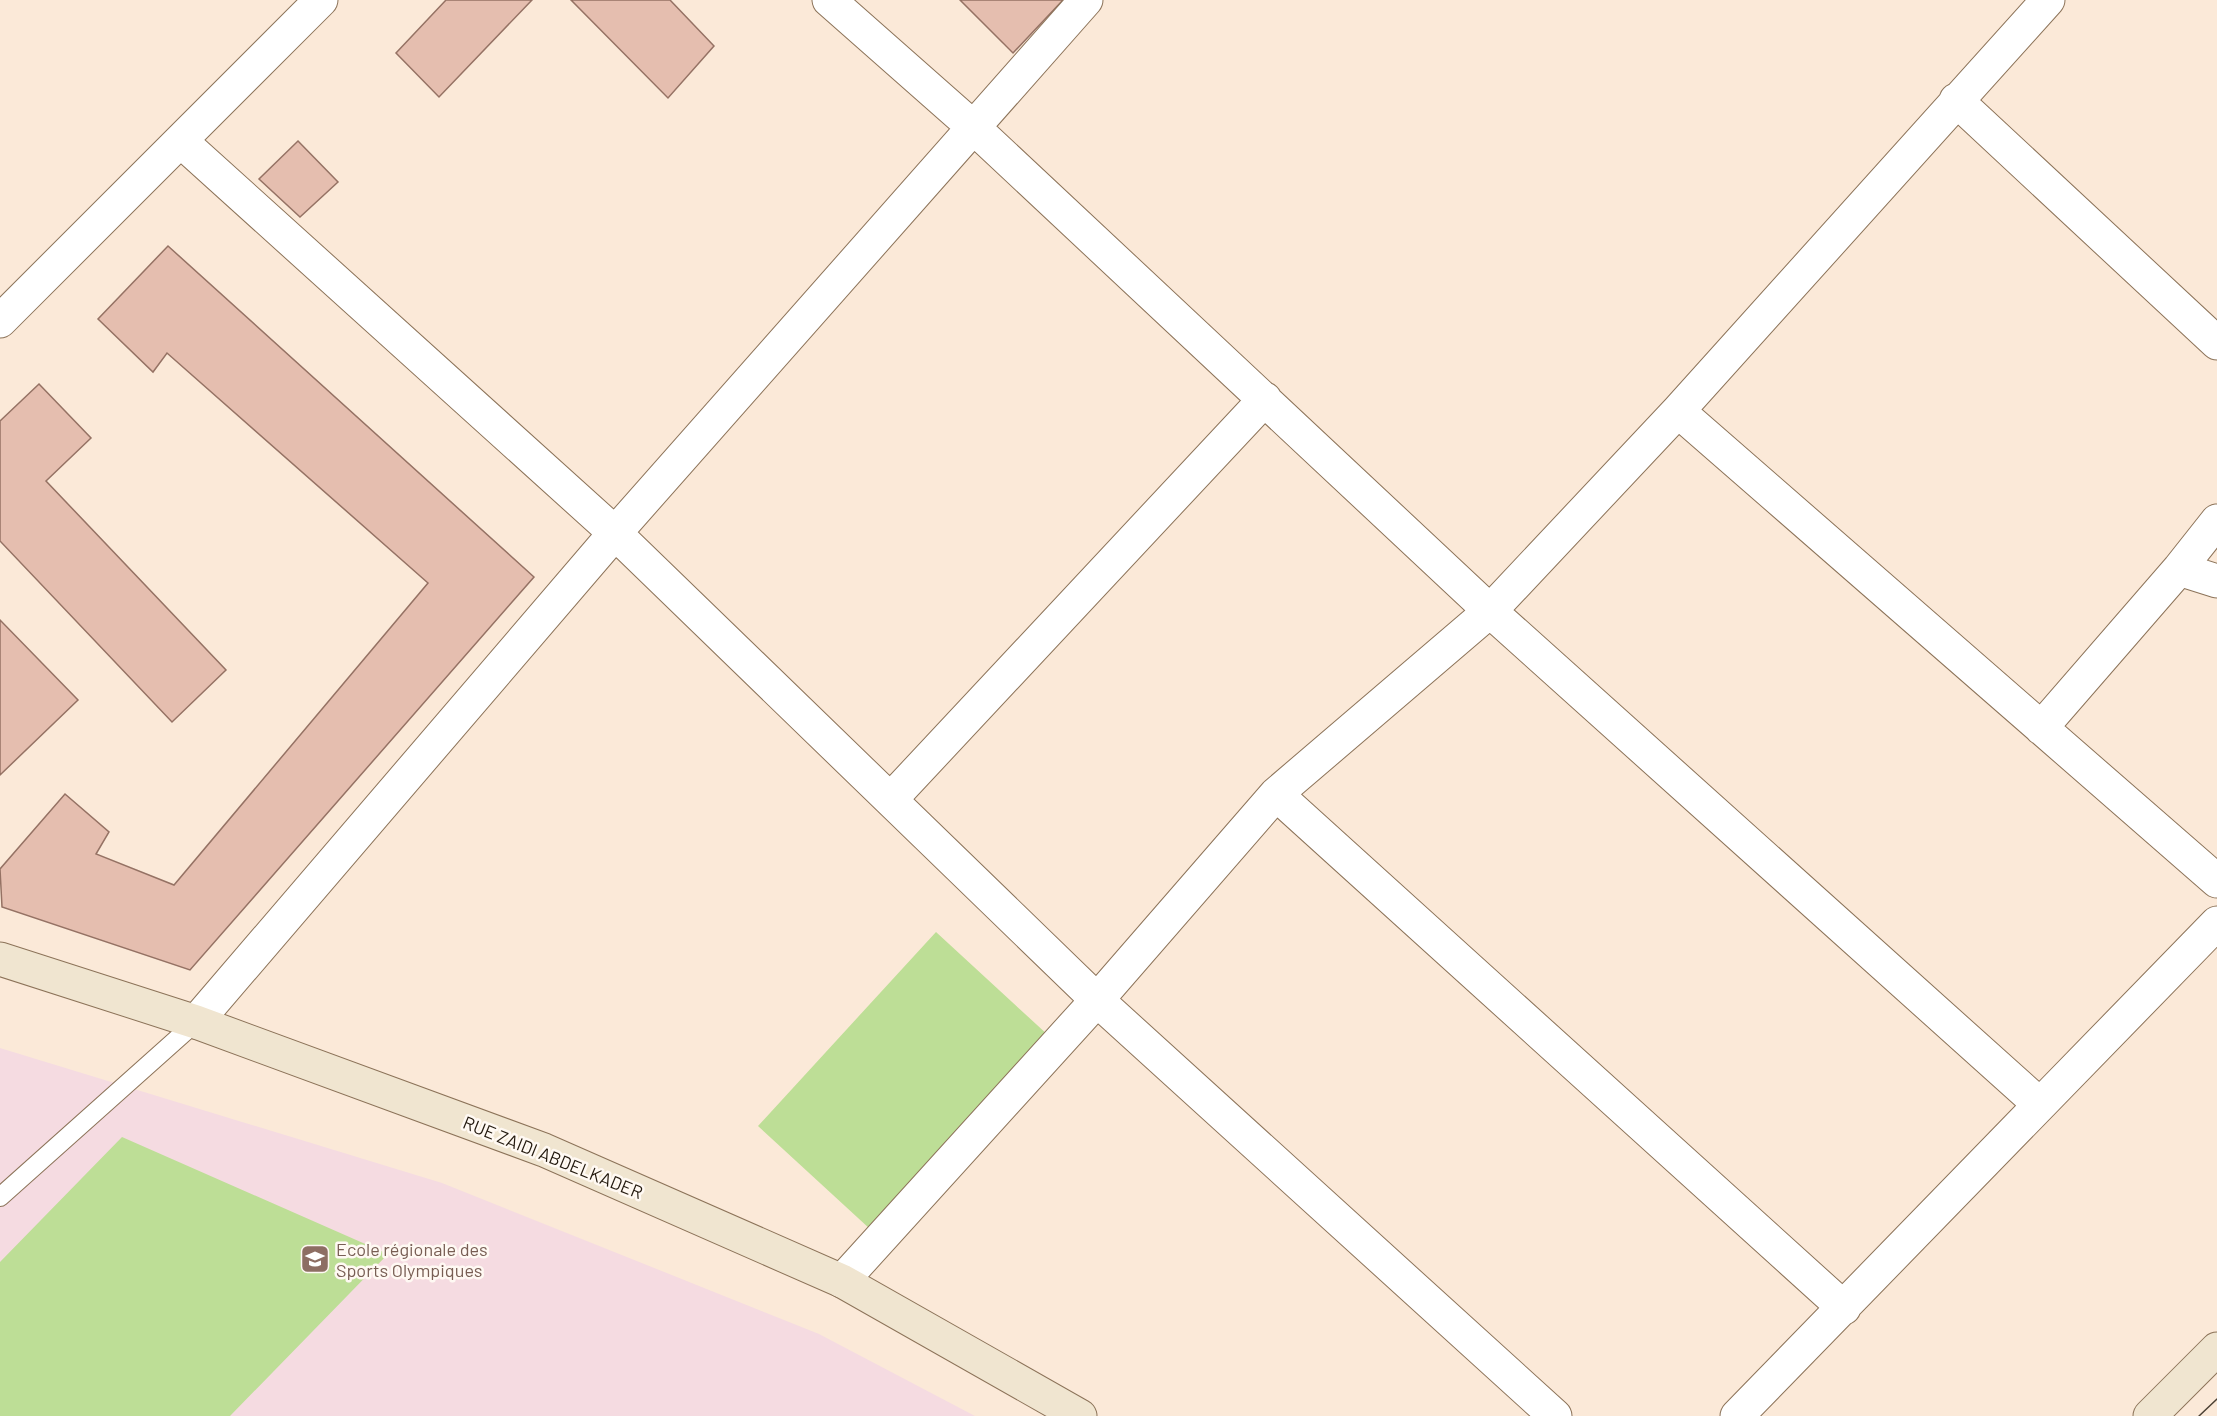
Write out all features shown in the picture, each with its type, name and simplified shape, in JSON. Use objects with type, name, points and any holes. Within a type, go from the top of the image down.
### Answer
[{"type":"main road","name":"RUE ZAIDI ABDELKADER","points":[[0,959],[196,1022],[544,1150],[842,1281],[1080,1416]]},
{"type":"main road","points":[[2150,1416],[2217,1349]]},
{"type":"street","points":[[0,321],[182,142],[321,0]]},
{"type":"street","points":[[829,0],[973,127],[1490,611],[2039,1104]]},
{"type":"street","points":[[196,1022],[615,533],[1086,0]]},
{"type":"street","points":[[842,1281],[1097,1000],[1276,794],[1490,611],[1678,411],[2048,0]]},
{"type":"street","points":[[1956,100],[2217,343]]},
{"type":"street","points":[[182,142],[615,533],[1097,1000],[1555,1416]]},
{"type":"street","points":[[891,799],[1265,399]]},
{"type":"street","points":[[1678,411],[2217,880]]},
{"type":"street","points":[[2041,728],[2179,569],[2217,521]]},
{"type":"street","points":[[2179,569],[2217,581]]},
{"type":"street","points":[[1276,794],[1844,1308]]},
{"type":"street","points":[[1737,1416],[2217,924]]},
{"type":"lane","points":[[0,1197],[196,1022]]},
{"type":"shaded area","name":"Ecole régionale des Sports Olympiques","points":[[0,1048],[442,1183],[819,1334],[975,1416],[0,1416]]},
{"type":"green space","points":[[936,932],[1049,1036],[870,1229],[758,1126]]},
{"type":"green space","points":[[122,1137],[388,1254],[230,1416],[0,1416],[0,1262]]},
{"type":"building","points":[[446,0],[532,0],[439,97],[396,53]]},
{"type":"building","points":[[571,0],[670,0],[714,46],[668,98]]},
{"type":"building","points":[[960,0],[1063,0],[1013,53]]},
{"type":"building","points":[[298,141],[338,182],[300,217],[259,179]]},
{"type":"building","points":[[168,246],[534,577],[190,970],[2,907],[0,869],[65,794],[109,832],[96,854],[174,885],[428,583],[167,353],[153,372],[98,319]]},
{"type":"building","points":[[39,384],[91,438],[46,481],[226,670],[172,722],[0,541],[0,421]]},
{"type":"building","points":[[0,620],[78,700],[0,775]]},
{"type":"tram line","points":[[2199,1416],[2217,1399]]},
{"type":"place","name":"Ecole régionale des Sports Olympiques","points":[[315,1259]]}]
